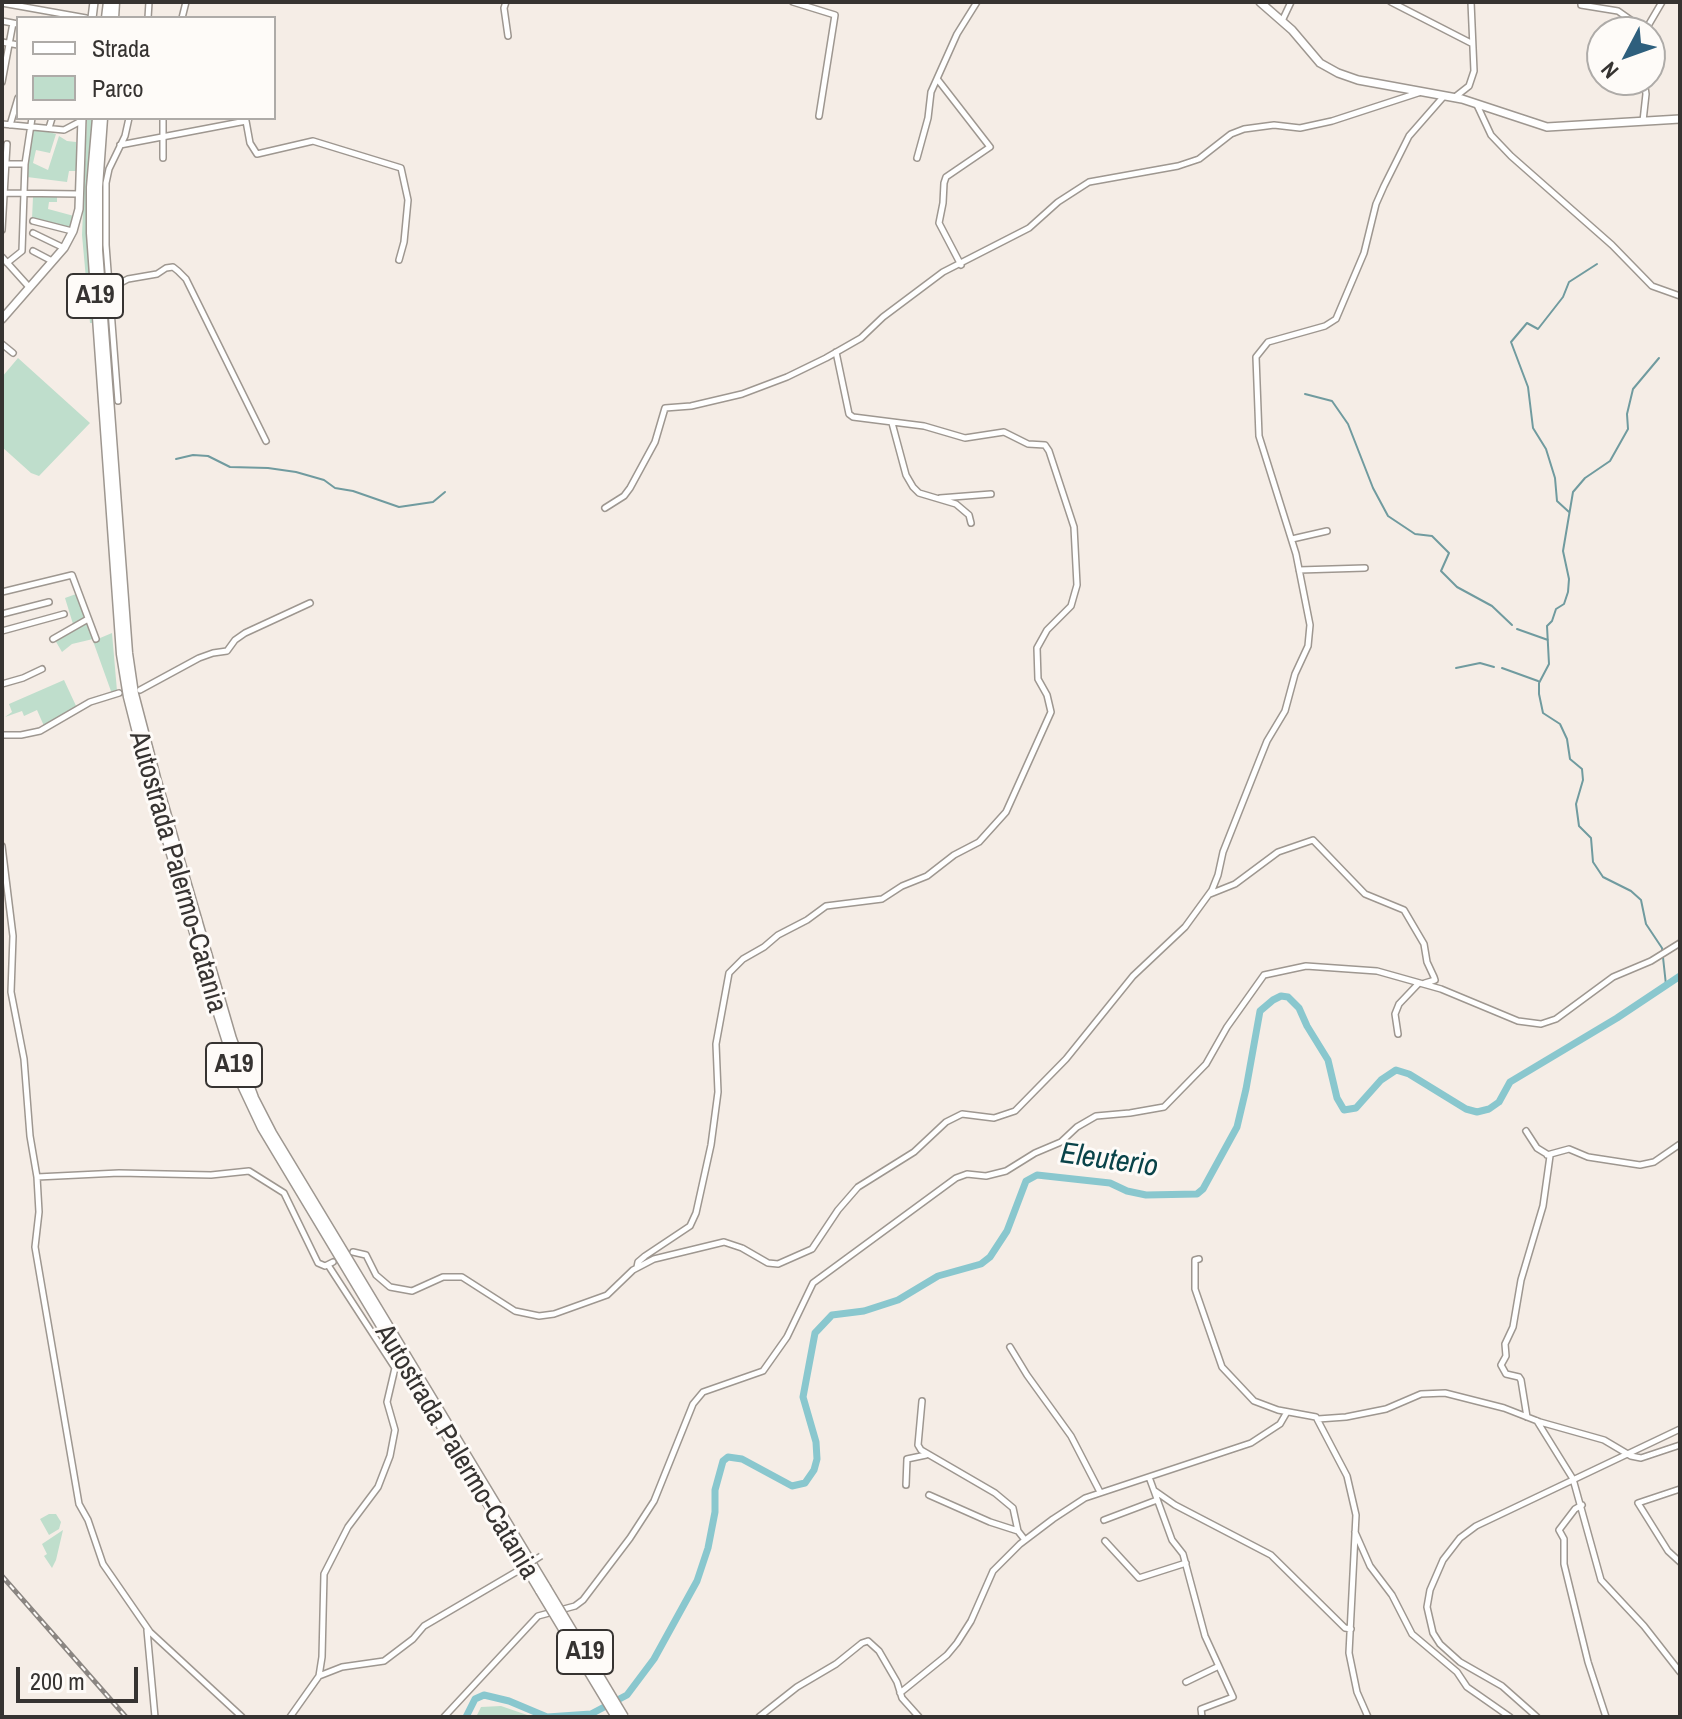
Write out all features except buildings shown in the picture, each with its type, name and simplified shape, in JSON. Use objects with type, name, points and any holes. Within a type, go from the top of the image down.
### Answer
[{"type":"highway","name":"Autostrada Palermo-Catania","points":[[97,120],[91,233],[121,654],[128,697],[147,772],[215,1004],[238,1077],[262,1128],[543,1589]]},
{"type":"highway","name":"Autostrada Palermo-Catania","points":[[103,120],[98,250],[130,667],[156,778],[232,1039],[254,1098],[272,1133],[543,1589]]},
{"type":"highway","name":"A19","points":[[543,1589],[616,1717]]},
{"type":"highway","name":"A19","points":[[543,1589],[624,1717]]},
{"type":"main road","points":[[1260,2],[1327,68],[1358,80],[1454,98],[1547,127],[1680,119]]},
{"type":"main road","points":[[2,319],[64,248],[78,219],[82,120]]},
{"type":"street","points":[[506,2],[508,36]]},
{"type":"street","points":[[793,2],[835,15],[819,116]]},
{"type":"street","points":[[917,158],[928,118],[931,92],[957,34],[977,2]]},
{"type":"street","points":[[1282,21],[1291,2]]},
{"type":"street","points":[[1391,2],[1471,43]]},
{"type":"street","points":[[1454,98],[1469,86],[1474,71],[1471,2]]},
{"type":"street","points":[[1581,2],[1581,5],[1618,11],[1625,16]]},
{"type":"street","points":[[2,3],[75,16]]},
{"type":"street","points":[[2,21],[16,23],[5,43],[2,82]]},
{"type":"street","points":[[938,80],[990,147],[953,171],[944,183],[939,223],[961,265]]},
{"type":"street","points":[[605,508],[624,496],[630,488],[655,442],[665,408],[691,406],[753,390],[836,352],[861,338],[883,317],[943,272],[1029,228],[1058,202],[1089,182],[1178,166],[1199,159],[1231,134],[1244,129],[1274,125],[1300,128],[1321,124],[1422,91]]},
{"type":"street","points":[[353,1252],[366,1255],[376,1275],[390,1287],[412,1291],[443,1277],[462,1277],[515,1311],[539,1316],[554,1314],[607,1295],[637,1267],[654,1259],[724,1242],[768,1263],[778,1264],[812,1249],[858,1187],[914,1152],[946,1122],[962,1114],[994,1118],[1015,1111],[1024,1103],[1082,1041],[1133,976],[1185,927],[1209,894],[1218,875],[1223,852],[1262,752],[1285,711],[1295,674],[1308,646],[1310,625],[1292,539],[1259,436],[1256,357],[1268,342],[1325,326],[1336,319],[1364,253],[1376,204],[1384,186],[1409,136],[1444,96]]},
{"type":"street","points":[[1643,121],[1646,96]]},
{"type":"street","points":[[10,125],[16,105]]},
{"type":"street","points":[[1477,105],[1491,135],[1511,156],[1612,245],[1652,286],[1680,296]]},
{"type":"street","points":[[7,263],[22,251],[25,164],[31,120]]},
{"type":"street","points":[[49,128],[51,120]]},
{"type":"street","points":[[2,124],[64,130],[81,120]]},
{"type":"street","points":[[118,401],[109,289],[106,183],[128,120]]},
{"type":"street","points":[[163,120],[163,158]]},
{"type":"street","points":[[120,145],[164,137],[216,121],[246,121],[250,143],[257,154],[313,141],[401,168],[408,200],[399,260]]},
{"type":"street","points":[[2,230],[7,144]]},
{"type":"street","points":[[4,164],[25,164]]},
{"type":"street","points":[[3,193],[79,194]]},
{"type":"street","points":[[33,221],[73,231]]},
{"type":"street","points":[[33,233],[64,248]]},
{"type":"street","points":[[33,251],[52,261]]},
{"type":"street","points":[[2,257],[29,287]]},
{"type":"street","points":[[109,289],[128,279],[157,274],[166,268],[173,267],[178,271],[186,279],[266,441]]},
{"type":"street","points":[[2,344],[13,353]]},
{"type":"street","points":[[637,1267],[645,1256],[690,1226],[696,1213],[711,1145],[718,1092],[716,1044],[729,973],[743,959],[826,906],[882,899],[902,886],[927,876],[954,855],[979,842],[1006,812],[1051,712],[1047,695],[1038,679],[1037,648],[1047,630],[1071,606],[1077,585],[1076,534],[1049,451],[1045,445],[1028,444],[1004,432],[965,438],[924,426],[853,417],[849,414],[836,352]]},
{"type":"street","points":[[892,422],[906,475],[913,487],[919,493],[965,510],[971,523]]},
{"type":"street","points":[[939,498],[991,494]]},
{"type":"street","points":[[1292,539],[1327,531]]},
{"type":"street","points":[[1299,570],[1365,568]]},
{"type":"street","points":[[2,592],[72,575],[96,639]]},
{"type":"street","points":[[2,614],[49,602]]},
{"type":"street","points":[[140,690],[199,658],[227,651],[245,633],[310,603]]},
{"type":"street","points":[[2,631],[64,614]]},
{"type":"street","points":[[53,639],[88,619]]},
{"type":"street","points":[[2,684],[42,669]]},
{"type":"street","points":[[2,735],[40,731],[90,702],[119,693]]},
{"type":"street","points":[[1209,894],[1235,884],[1278,852],[1313,840],[1365,894],[1404,910],[1424,944],[1435,980],[1421,983],[1399,1004],[1395,1014],[1398,1034]]},
{"type":"street","points":[[2,846],[5,891],[13,936],[11,992],[24,1059],[30,1136],[37,1177],[39,1212],[35,1247],[79,1504],[88,1520],[103,1564],[147,1626],[242,1717]]},
{"type":"street","points":[[444,1717],[538,1616],[575,1606],[583,1600],[654,1501],[693,1404],[703,1392],[763,1371],[787,1337],[813,1283],[956,1178],[967,1174],[986,1176],[1006,1171],[1061,1142],[1077,1127],[1096,1116],[1164,1107],[1206,1064],[1227,1027],[1264,975],[1306,966],[1364,969],[1402,976],[1441,989],[1518,1021],[1548,1023],[1613,977],[1680,943]]},
{"type":"street","points":[[1526,1131],[1537,1148],[1550,1156],[1543,1206],[1521,1280],[1513,1327],[1505,1344],[1506,1356],[1501,1365],[1506,1374],[1521,1380],[1527,1417]]},
{"type":"street","points":[[1547,1155],[1569,1149],[1588,1157],[1640,1165],[1654,1162],[1680,1144]]},
{"type":"street","points":[[37,1177],[131,1173],[211,1175],[249,1171],[281,1191],[313,1257],[318,1263],[331,1263],[395,1368],[387,1402],[395,1430],[390,1456],[378,1487],[348,1527],[324,1574],[319,1676],[290,1717]]},
{"type":"street","points":[[1199,1259],[1195,1260],[1195,1289],[1222,1367],[1254,1401],[1318,1419],[1386,1409],[1421,1394],[1445,1393],[1604,1440],[1641,1458],[1680,1445]]},
{"type":"street","points":[[1010,1347],[1071,1436],[1100,1492]]},
{"type":"street","points":[[922,1401],[918,1445],[926,1455],[995,1493],[1013,1508],[1018,1531],[1025,1540]]},
{"type":"street","points":[[900,1693],[947,1655],[971,1621],[993,1571],[1025,1540],[1073,1505],[1100,1492],[1251,1443],[1280,1424],[1287,1412]]},
{"type":"street","points":[[1318,1419],[1351,1487],[1356,1514],[1351,1667],[1368,1717]]},
{"type":"street","points":[[1537,1421],[1573,1479],[1601,1580],[1677,1664],[1680,1672]]},
{"type":"street","points":[[1537,1717],[1502,1686],[1460,1662],[1440,1644],[1428,1619],[1427,1600],[1443,1560],[1460,1538],[1476,1526],[1680,1429]]},
{"type":"street","points":[[906,1485],[907,1459],[926,1455]]},
{"type":"street","points":[[1149,1477],[1172,1540],[1179,1546],[1186,1563],[1205,1636],[1233,1697],[1201,1709],[1202,1717]]},
{"type":"street","points":[[1153,1489],[1175,1505],[1271,1555],[1345,1628],[1351,1629]]},
{"type":"street","points":[[1680,1489],[1638,1503],[1668,1551],[1680,1562]]},
{"type":"street","points":[[929,1495],[1018,1531]]},
{"type":"street","points":[[1104,1520],[1157,1500]]},
{"type":"street","points":[[1582,1505],[1575,1509],[1559,1530],[1564,1539],[1564,1564],[1588,1662],[1606,1717]]},
{"type":"street","points":[[1355,1532],[1370,1566],[1392,1595],[1412,1634],[1457,1672],[1467,1687],[1510,1717]]},
{"type":"street","points":[[1105,1541],[1139,1578],[1186,1563]]},
{"type":"street","points":[[319,1676],[342,1667],[384,1661],[413,1639],[424,1626],[541,1556]]},
{"type":"street","points":[[147,1626],[155,1717]]},
{"type":"street","points":[[759,1717],[797,1687],[868,1641],[874,1644],[887,1663],[900,1693],[919,1717]]},
{"type":"street","points":[[1186,1682],[1218,1667]]},
{"type":"green space","points":[[87,120],[93,120],[87,203],[93,323],[90,323],[82,235]]},
{"type":"green space","points":[[35,128],[56,134],[50,153],[36,150],[33,163],[48,170],[59,136],[76,142],[76,171],[69,171],[67,182],[27,177],[30,134]]},
{"type":"green space","points":[[33,197],[57,197],[57,202],[49,202],[48,209],[74,216],[71,227],[32,219]]},
{"type":"green space","points":[[18,358],[90,423],[39,476],[31,473],[2,447],[2,377]]},
{"type":"green space","points":[[76,594],[85,618],[73,624],[65,598]]},
{"type":"green space","points":[[87,622],[93,639],[72,644],[62,652],[55,640]]},
{"type":"green space","points":[[112,633],[117,691],[112,694],[93,641]]},
{"type":"green space","points":[[64,680],[77,708],[71,708],[71,711],[44,726],[37,710],[24,716],[22,711],[5,717],[12,712],[9,704]]},
{"type":"green space","points":[[56,1514],[61,1522],[59,1529],[49,1535],[40,1519]]},
{"type":"green space","points":[[63,1530],[52,1568],[44,1556],[47,1554],[42,1544]]},
{"type":"green space","points":[[501,1706],[533,1717],[476,1717],[481,1707]]},
{"type":"waterway","points":[[1569,512],[1557,501],[1555,478],[1546,449],[1533,428],[1528,387],[1511,342],[1527,323],[1538,329],[1563,297],[1569,282],[1597,264]]},
{"type":"waterway","points":[[1659,358],[1633,389],[1627,414],[1628,429],[1610,461],[1585,478],[1573,492],[1563,551],[1569,579],[1568,592],[1564,604],[1556,609],[1547,626],[1549,664],[1539,683],[1539,694],[1543,713],[1560,724],[1567,739],[1570,759],[1582,769],[1583,780],[1576,804],[1579,826],[1591,838],[1593,862],[1603,877],[1631,891],[1641,900],[1646,924],[1662,948],[1666,985]]},
{"type":"waterway","points":[[1305,394],[1332,401],[1348,424],[1373,488],[1388,516],[1415,534],[1432,536],[1449,553],[1441,571],[1457,587],[1492,606],[1512,625]]},
{"type":"waterway","points":[[176,459],[208,456],[230,467],[296,472],[324,480],[335,488],[399,507],[433,502],[445,492]]},
{"type":"waterway","points":[[1517,629],[1548,640]]},
{"type":"waterway","points":[[1456,668],[1480,663],[1494,667]]},
{"type":"waterway","points":[[1502,668],[1538,681]]},
{"type":"waterway","name":"Eleuterio","points":[[466,1717],[475,1699],[484,1695],[509,1701],[547,1717],[591,1714],[627,1695],[654,1659],[697,1581],[708,1548],[715,1512],[715,1490],[723,1461],[728,1457],[742,1459],[792,1486],[805,1483],[814,1470],[816,1442],[803,1397],[815,1333],[832,1315],[864,1311],[898,1300],[938,1276],[981,1264],[990,1257],[1007,1231],[1026,1181],[1037,1175],[1110,1183],[1146,1195],[1197,1194],[1203,1189],[1237,1127],[1260,1011],[1273,1000],[1288,997],[1299,1008],[1328,1060],[1337,1098],[1344,1110],[1356,1108],[1381,1080],[1396,1070],[1409,1074],[1466,1109],[1477,1112],[1499,1102],[1510,1082],[1680,976]]},
{"type":"railway","points":[[2,1576],[126,1717]]}]
